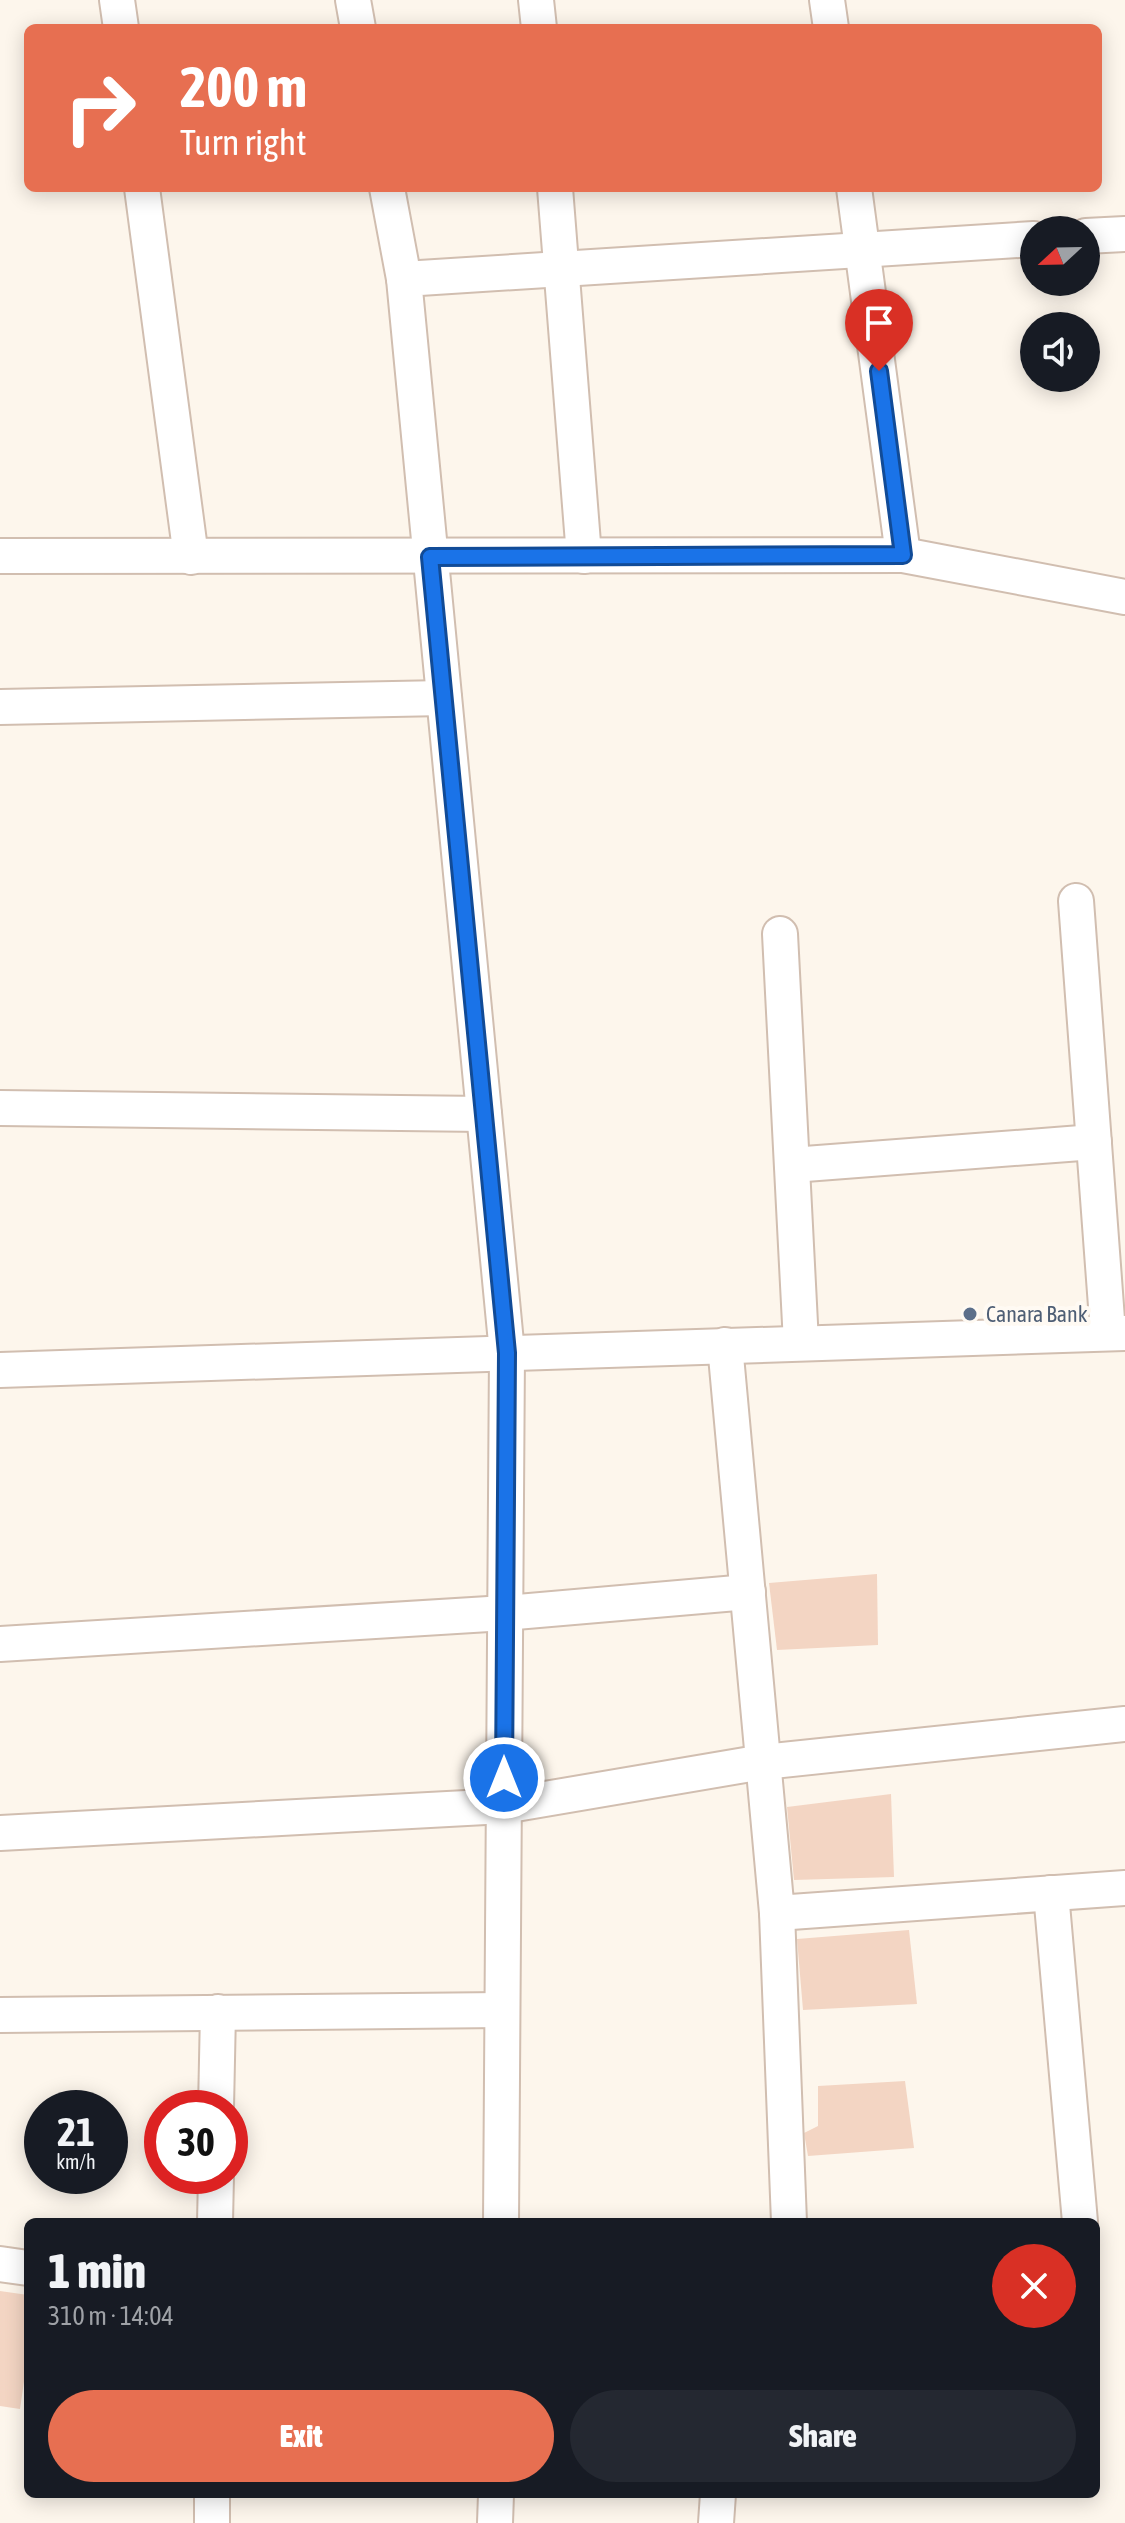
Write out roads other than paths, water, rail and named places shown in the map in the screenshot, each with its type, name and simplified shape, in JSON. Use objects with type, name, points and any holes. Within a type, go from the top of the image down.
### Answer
[{"type":"street","points":[[117,0],[120,24]]},
{"type":"street","points":[[353,0],[357,24]]},
{"type":"street","points":[[536,0],[539,24]]},
{"type":"street","points":[[827,0],[830,24]]},
{"type":"street","points":[[143,192],[191,557]]},
{"type":"street","points":[[388,192],[404,279],[507,1353],[501,2218]]},
{"type":"street","points":[[555,192],[584,556]]},
{"type":"street","points":[[855,192],[903,555]]},
{"type":"street","points":[[1100,235],[1125,234]]},
{"type":"street","points":[[404,279],[1020,240]]},
{"type":"street","points":[[0,556],[903,555],[1125,597]]},
{"type":"street","points":[[0,707],[444,698]]},
{"type":"street","points":[[0,1370],[1116,1333],[1094,1142],[1076,901]]},
{"type":"street","points":[[780,934],[801,1343]]},
{"type":"street","points":[[0,1108],[484,1114]]},
{"type":"street","points":[[792,1165],[1094,1142]]},
{"type":"street","points":[[725,1345],[777,1913],[789,2218]]},
{"type":"street","points":[[0,1644],[505,1613],[748,1592]]},
{"type":"street","points":[[0,1833],[504,1806],[763,1762],[1125,1724]]},
{"type":"street","points":[[777,1913],[1125,1888]]},
{"type":"street","points":[[1051,1893],[1080,2218]]},
{"type":"street","points":[[0,2015],[502,2010]]},
{"type":"street","points":[[216,2090],[218,2012]]},
{"type":"street","points":[[215,2218],[216,2194]]},
{"type":"street","points":[[0,2264],[24,2267]]},
{"type":"street","points":[[212,2498],[212,2523]]},
{"type":"street","points":[[495,2523],[496,2498]]},
{"type":"street","points":[[716,2523],[718,2498]]},
{"type":"place","name":"Canara Bank","points":[[970,1314]]}]
